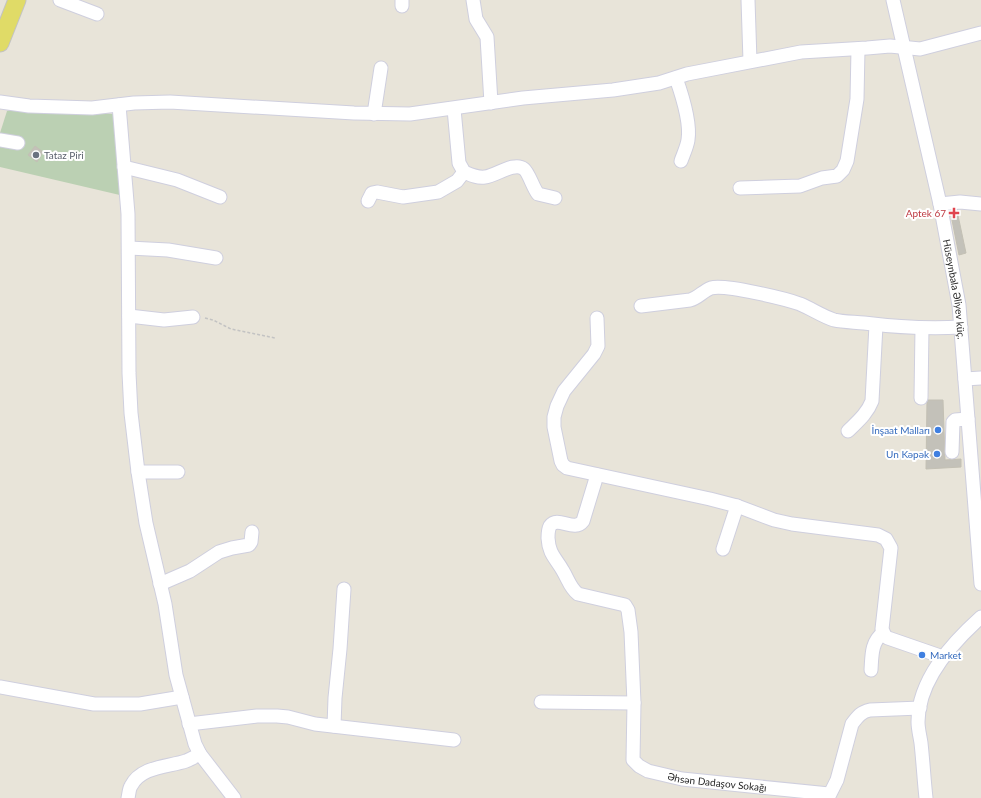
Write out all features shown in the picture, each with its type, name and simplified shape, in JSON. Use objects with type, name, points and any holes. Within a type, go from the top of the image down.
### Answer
[{"type":"main road","points":[[0,42],[16,0]]},
{"type":"street","points":[[60,0],[97,14]]},
{"type":"street","points":[[473,0],[476,19],[487,37],[491,103]]},
{"type":"street","points":[[748,0],[750,61]]},
{"type":"street","name":"Hüseynbala Əliyev küç.","points":[[893,0],[940,204],[956,290],[961,327],[968,419],[977,474],[981,584]]},
{"type":"street","points":[[0,102],[51,108],[92,108],[146,102],[170,102],[374,114],[410,114],[564,94],[613,90],[659,83],[750,61],[801,52],[890,46],[904,46],[913,48],[926,47],[981,33]]},
{"type":"street","points":[[740,188],[800,186],[822,178],[837,176],[843,170],[847,161],[857,99],[858,49]]},
{"type":"street","points":[[374,114],[381,68]]},
{"type":"street","points":[[676,78],[682,95],[689,130],[688,141],[681,161]]},
{"type":"street","points":[[119,105],[126,186],[129,248],[131,406],[138,472],[146,523],[165,604],[173,660],[189,724],[200,754],[234,798]]},
{"type":"street","points":[[454,109],[459,163],[464,172],[479,178],[486,177],[513,167],[520,167],[525,170],[538,194],[555,198]]},
{"type":"street","points":[[0,140],[18,143]]},
{"type":"street","points":[[124,167],[177,180],[220,197]]},
{"type":"street","points":[[368,201],[372,193],[377,192],[403,197],[438,192],[457,181],[464,172]]},
{"type":"street","points":[[940,204],[960,202],[981,204]]},
{"type":"street","points":[[129,248],[168,250],[216,258]]},
{"type":"street","points":[[641,306],[690,300],[706,291],[718,287],[747,291],[801,304],[835,320],[876,325],[922,328],[961,327]]},
{"type":"street","points":[[129,316],[164,320],[176,320],[193,317]]},
{"type":"street","points":[[597,318],[598,346],[594,354],[564,390],[556,406],[554,427],[563,465],[568,468],[597,475],[737,506],[774,520],[792,524],[878,535],[886,539],[890,548],[882,629],[888,638],[943,657]]},
{"type":"street","points":[[848,431],[869,408],[872,401],[876,325]]},
{"type":"street","points":[[921,398],[922,328]]},
{"type":"street","points":[[965,379],[981,378]]},
{"type":"street","points":[[952,452],[953,422],[955,420],[968,419]]},
{"type":"street","points":[[138,472],[178,472]]},
{"type":"street","points":[[541,702],[634,703],[631,632],[628,610],[625,605],[578,594],[573,590],[549,548],[548,535],[549,528],[552,524],[557,522],[575,526],[580,525],[583,521],[597,475]]},
{"type":"street","points":[[723,549],[737,506]]},
{"type":"street","points":[[160,584],[190,571],[219,552],[249,545],[251,542],[252,532]]},
{"type":"street","points":[[334,726],[344,589]]},
{"type":"street","points":[[926,798],[918,722],[925,688],[943,657],[956,641],[981,617]]},
{"type":"street","points":[[871,670],[874,645],[879,636],[884,633]]},
{"type":"street","points":[[0,687],[94,704],[140,704],[182,697]]},
{"type":"street","name":"Əhsən Dadaşov Sokağı","points":[[634,703],[633,760],[639,766],[648,771],[682,778],[828,796]]},
{"type":"street","points":[[828,796],[837,780],[852,724],[862,712],[870,710],[920,708]]},
{"type":"street","points":[[189,724],[257,716],[277,716],[288,717],[315,724],[454,740]]},
{"type":"street","points":[[128,798],[131,786],[136,779],[147,771],[186,761],[200,754]]},
{"type":"path","points":[[193,317],[213,320],[231,329],[275,338]]},
{"type":"green space","points":[[14,109],[114,114],[124,196],[0,167],[0,133],[7,111]]},
{"type":"building","points":[[35,146],[43,152],[37,162],[28,155]]},
{"type":"building","points":[[949,205],[956,206],[966,253],[959,255]]},
{"type":"building","points":[[927,400],[943,400],[945,460],[961,459],[961,467],[926,469]]},
{"type":"place","name":"Tataz Piri","points":[[36,155]]},
{"type":"place","name":"Aptek 67","points":[[954,213]]},
{"type":"place","name":"İnşaat Malları","points":[[938,430]]},
{"type":"place","name":"Un Kəpək","points":[[937,454]]},
{"type":"place","name":"Market","points":[[922,655]]}]
